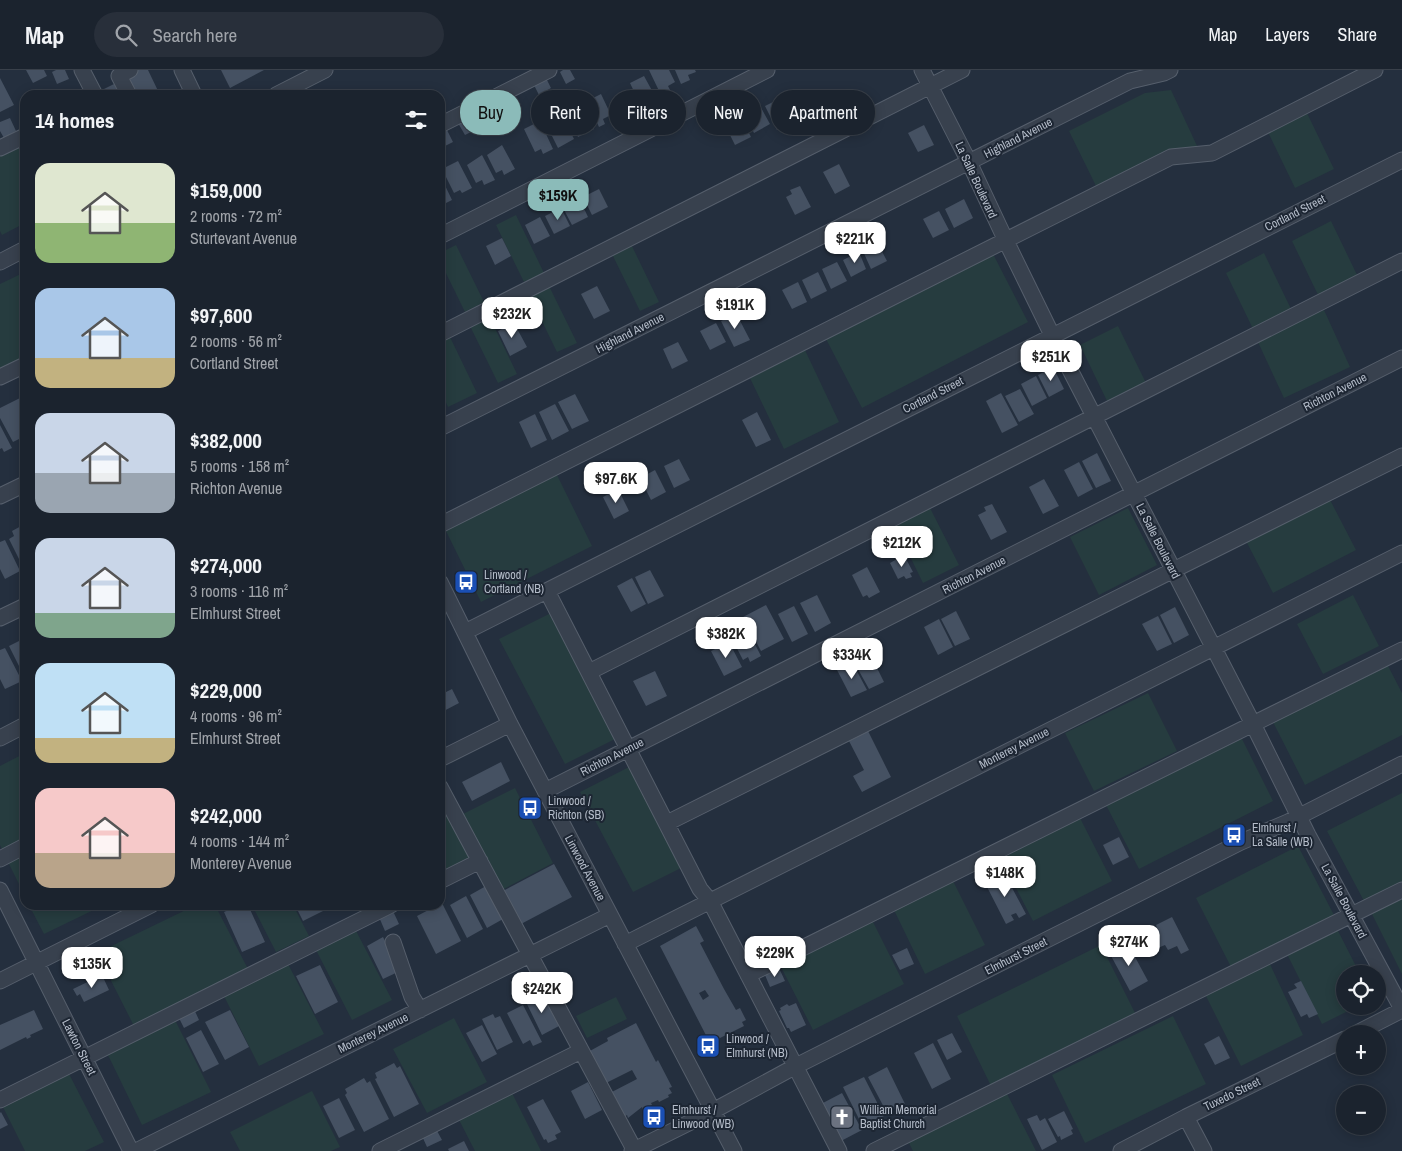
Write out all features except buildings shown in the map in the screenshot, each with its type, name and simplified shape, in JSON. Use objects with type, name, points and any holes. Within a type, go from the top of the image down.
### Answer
[{"type":"street","points":[[82,70],[92,90]]},
{"type":"street","points":[[126,90],[119,76],[130,70]]},
{"type":"street","points":[[182,70],[192,90]]},
{"type":"street","points":[[286,90],[325,70]]},
{"type":"street","points":[[445,122],[549,70]]},
{"type":"street","points":[[445,233],[768,70]]},
{"type":"street","name":"La Salle Boulevard","points":[[922,70],[969,162],[1052,335],[1299,816],[1402,1010]]},
{"type":"street","points":[[445,331],[962,70]]},
{"type":"street","name":"Highland Avenue","points":[[445,425],[1130,81],[1170,70]]},
{"type":"street","points":[[445,522],[1006,242],[1171,157],[1212,154],[1375,70]]},
{"type":"street","points":[[0,148],[20,138]]},
{"type":"street","name":"Cortland Street","points":[[465,632],[1402,160]]},
{"type":"street","points":[[0,262],[20,252]]},
{"type":"street","points":[[589,672],[1402,262]]},
{"type":"street","name":"Richton Avenue","points":[[545,791],[1402,358]]},
{"type":"street","points":[[0,378],[20,368]]},
{"type":"street","points":[[667,823],[1402,456]]},
{"type":"street","points":[[0,496],[20,486]]},
{"type":"street","name":"Monterey Avenue","points":[[626,944],[1402,553]]},
{"type":"street","points":[[547,591],[700,889],[710,902],[839,1151]]},
{"type":"street","name":"Linwood Avenue","points":[[445,592],[510,724],[734,1151]]},
{"type":"street","points":[[0,618],[20,608]]},
{"type":"street","points":[[748,975],[1402,650]]},
{"type":"street","points":[[445,756],[510,724]]},
{"type":"street","points":[[0,738],[20,728]]},
{"type":"street","name":"Elmhurst Street","points":[[634,1151],[796,1066],[1241,842],[1299,816],[1402,764]]},
{"type":"street","points":[[445,796],[634,1151]]},
{"type":"street","points":[[0,859],[20,849]]},
{"type":"street","points":[[445,878],[480,861]]},
{"type":"street","name":"Lawton Street","points":[[0,890],[131,1151]]},
{"type":"street","points":[[874,1151],[1402,890]]},
{"type":"street","points":[[0,981],[141,910]]},
{"type":"street","points":[[0,1100],[382,910]]},
{"type":"street","name":"Monterey Avenue","points":[[136,1151],[610,915]]},
{"type":"street","points":[[393,942],[412,997],[420,1010]]},
{"type":"street","points":[[1373,1025],[1402,1010]]},
{"type":"street","name":"Tuxedo Street","points":[[1121,1151],[1336,1043]]},
{"type":"street","points":[[380,1151],[581,1051]]},
{"type":"street","points":[[1186,1117],[1204,1151]]},
{"type":"green space","points":[[1171,90],[1198,148],[1097,188],[1069,131],[1145,93]]},
{"type":"green space","points":[[1306,111],[1334,169],[1295,188],[1267,130]]},
{"type":"green space","points":[[20,145],[20,226],[2,235],[0,231],[0,155]]},
{"type":"green space","points":[[516,215],[544,273],[524,282],[496,225]]},
{"type":"green space","points":[[1331,221],[1359,279],[1320,299],[1292,241]]},
{"type":"green space","points":[[631,244],[659,302],[640,311],[612,254]]},
{"type":"green space","points":[[456,245],[484,302],[465,312],[445,271],[445,250]]},
{"type":"green space","points":[[992,252],[1028,322],[862,408],[826,339]]},
{"type":"green space","points":[[1264,253],[1292,311],[1254,331],[1226,273]]},
{"type":"green space","points":[[20,274],[20,361],[0,371],[0,284]]},
{"type":"green space","points":[[549,286],[577,343],[557,352],[529,295]]},
{"type":"green space","points":[[1324,310],[1350,367],[1284,398],[1257,340]]},
{"type":"green space","points":[[489,316],[517,374],[498,383],[470,326]]},
{"type":"green space","points":[[1118,326],[1146,383],[1108,403],[1080,345]]},
{"type":"green space","points":[[449,335],[477,393],[448,407],[445,401],[445,337]]},
{"type":"green space","points":[[804,348],[839,422],[784,449],[749,376]]},
{"type":"green space","points":[[556,473],[592,546],[481,602],[445,529]]},
{"type":"green space","points":[[1328,496],[1356,550],[1273,593],[1245,539]]},
{"type":"green space","points":[[930,508],[959,565],[923,583],[895,526]]},
{"type":"green space","points":[[1128,508],[1157,565],[1099,595],[1070,537]]},
{"type":"green space","points":[[1353,595],[1379,646],[1323,674],[1297,624]]},
{"type":"green space","points":[[551,613],[617,738],[565,764],[499,639]]},
{"type":"green space","points":[[1387,664],[1402,693],[1402,735],[1305,785],[1273,722]]},
{"type":"green space","points":[[1148,693],[1177,751],[1094,791],[1065,733]]},
{"type":"green space","points":[[1240,735],[1273,801],[1139,869],[1105,803]]},
{"type":"green space","points":[[20,756],[20,843],[3,851],[0,845],[0,766]]},
{"type":"green space","points":[[631,766],[683,867],[633,892],[580,792]]},
{"type":"green space","points":[[515,788],[553,863],[502,890],[461,815]]},
{"type":"green space","points":[[1402,793],[1402,883],[1365,903],[1327,831]]},
{"type":"green space","points":[[445,805],[472,857],[445,870]]},
{"type":"green space","points":[[1080,818],[1112,881],[1033,921],[1001,859]]},
{"type":"green space","points":[[1298,846],[1335,917],[1232,969],[1196,898]]},
{"type":"green space","points":[[20,856],[20,886],[8,862]]},
{"type":"green space","points":[[953,881],[985,945],[925,974],[894,910]]},
{"type":"green space","points":[[1402,894],[1402,974],[1370,910]]},
{"type":"green space","points":[[32,910],[94,910],[44,934]]},
{"type":"green space","points":[[186,910],[218,910],[248,969],[134,1026],[97,953]]},
{"type":"green space","points":[[255,910],[296,910],[309,936],[276,952]]},
{"type":"green space","points":[[871,918],[904,984],[813,1030],[779,963]]},
{"type":"green space","points":[[1335,925],[1355,965],[1336,965],[1336,1015],[1340,1015],[1322,1024],[1285,950]]},
{"type":"green space","points":[[354,927],[392,1000],[352,1020],[315,948]]},
{"type":"green space","points":[[1101,945],[1136,1015],[991,1086],[957,1016]]},
{"type":"green space","points":[[287,962],[324,1034],[259,1066],[223,994]]},
{"type":"green space","points":[[1269,962],[1303,1035],[1241,1066],[1205,994]]},
{"type":"green space","points":[[616,997],[627,1019],[587,1038],[576,1016]]},
{"type":"green space","points":[[1173,1016],[1206,1084],[1085,1143],[1052,1075]]},
{"type":"green space","points":[[454,1018],[487,1082],[427,1113],[393,1049]]},
{"type":"green space","points":[[175,1020],[211,1092],[142,1125],[107,1053]]},
{"type":"green space","points":[[67,1070],[104,1142],[85,1151],[25,1151],[1,1103]]},
{"type":"green space","points":[[510,1089],[541,1151],[475,1151],[457,1116]]},
{"type":"green space","points":[[312,1091],[340,1147],[331,1151],[240,1151],[230,1132]]},
{"type":"green space","points":[[1006,1092],[1036,1151],[913,1151],[908,1141]]},
{"type":"place","name":"Linwood / Cortland (NB)","points":[[466,582]]},
{"type":"place","name":"Linwood / Richton (SB)","points":[[530,808]]},
{"type":"place","name":"Elmhurst / La Salle (WB)","points":[[1234,835]]},
{"type":"place","name":"Linwood / Elmhurst (NB)","points":[[708,1046]]},
{"type":"place","name":"Elmhurst / Linwood (WB)","points":[[654,1117]]},
{"type":"place","name":"William Memorial Baptist Church","points":[[842,1117]]}]
